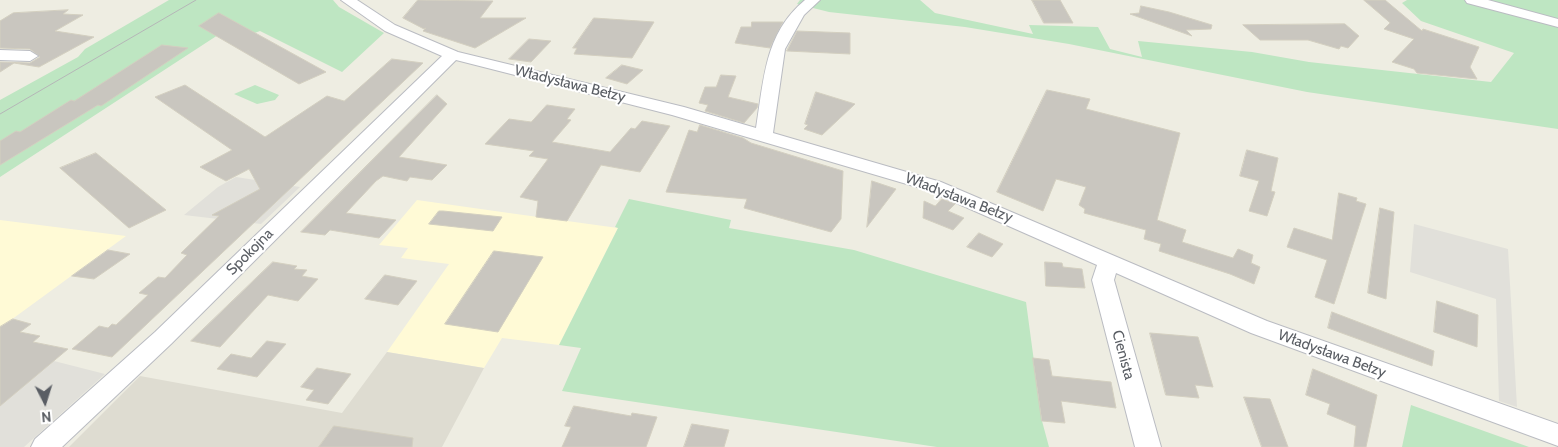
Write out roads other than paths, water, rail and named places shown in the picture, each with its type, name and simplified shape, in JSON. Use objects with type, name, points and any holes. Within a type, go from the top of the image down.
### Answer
[{"type":"street","name":"Władysława Bełzy","points":[[348,0],[390,28],[453,55],[678,111],[934,186],[1009,217],[1108,263],[1259,328],[1558,435]]},
{"type":"street","points":[[764,135],[777,49],[798,13],[813,0]]},
{"type":"street","points":[[1472,0],[1558,23]]},
{"type":"street","points":[[0,55],[30,56]]},
{"type":"street","name":"Spokojna","points":[[44,447],[163,338],[453,55]]},
{"type":"street","name":"Cienista","points":[[1108,263],[1103,280],[1148,447]]},
{"type":"tram line","points":[[0,114],[196,0]]}]
